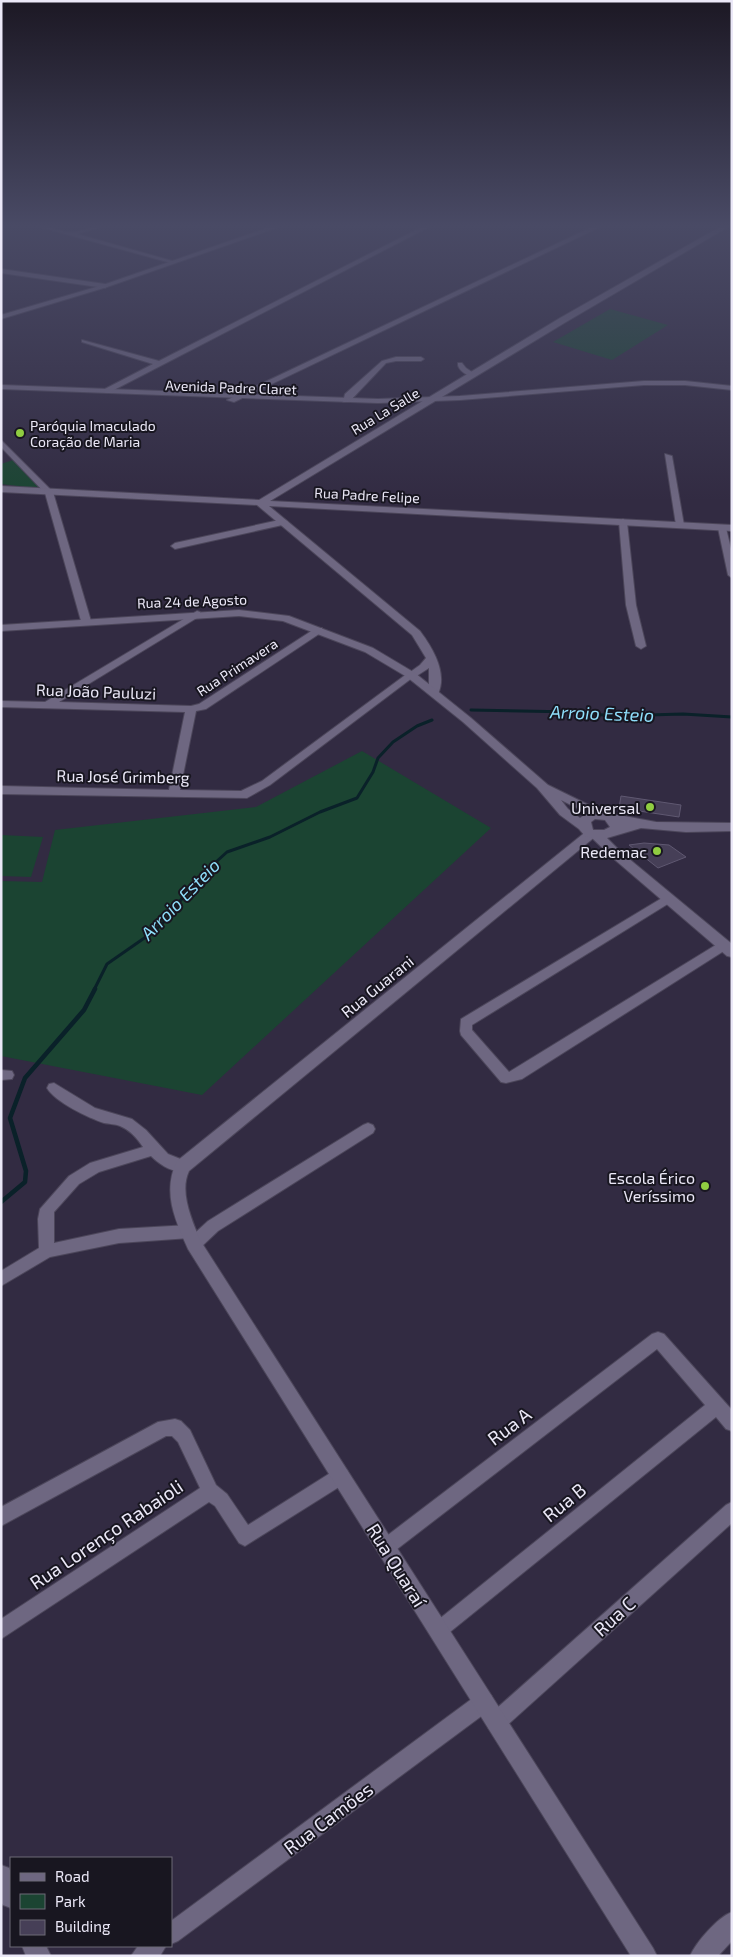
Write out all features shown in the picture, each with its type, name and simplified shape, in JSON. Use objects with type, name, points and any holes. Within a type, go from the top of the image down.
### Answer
[{"type":"street","points":[[105,391],[248,318]]},
{"type":"street","points":[[240,397],[406,318]]},
{"type":"street","name":"Rua La Salle","points":[[260,503],[570,318]]},
{"type":"street","points":[[84,340],[159,364]]},
{"type":"street","points":[[346,400],[384,362],[389,360],[421,359]]},
{"type":"street","points":[[463,364],[462,369],[475,374]]},
{"type":"street","name":"Avenida Padre Claret","points":[[240,397],[390,406],[460,398],[644,383],[685,383],[732,388]]},
{"type":"street","name":"Avenida Padre Claret","points":[[1,387],[213,397]]},
{"type":"street","name":"Avenida Padre Claret","points":[[1,392],[394,401],[460,398]]},
{"type":"street","points":[[1,442],[49,492],[86,621]]},
{"type":"street","points":[[668,456],[680,525]]},
{"type":"street","name":"Rua Padre Felipe","points":[[1,489],[727,528]]},
{"type":"street","points":[[260,503],[416,633],[425,645],[434,667],[436,682],[434,692]]},
{"type":"street","points":[[175,546],[284,522]]},
{"type":"street","points":[[623,522],[631,605],[641,646]]},
{"type":"street","points":[[727,528],[732,575]]},
{"type":"street","name":"Rua 24 de Agosto","points":[[1,628],[239,612],[285,618],[368,650],[411,675],[434,692],[541,785],[564,812],[599,832],[618,856],[727,949]]},
{"type":"street","points":[[49,704],[197,614]]},
{"type":"street","name":"Rua Primavera","points":[[174,790],[191,709],[202,707],[319,630]]},
{"type":"street","points":[[411,675],[424,667],[430,659]]},
{"type":"street","name":"Rua José Grimberg","points":[[1,785],[240,791],[266,783],[411,675]]},
{"type":"street","name":"Rua João Pauluzi","points":[[1,704],[191,709]]},
{"type":"street","name":"Rua 24 de Agosto","points":[[541,785],[598,814],[612,818]]},
{"type":"street","name":"Rua José Grimberg","points":[[1,790],[174,790]]},
{"type":"street","name":"Rua Guarani","points":[[183,1166],[599,832],[586,820],[588,817],[598,814]]},
{"type":"street","points":[[599,832],[616,828],[612,818]]},
{"type":"street","points":[[612,818],[647,825],[692,828],[732,827]]},
{"type":"street","points":[[599,832],[647,825]]},
{"type":"street","points":[[668,899],[466,1023],[466,1031],[506,1078],[517,1075],[727,949]]},
{"type":"street","points":[[54,1088],[84,1109],[127,1123],[142,1135],[152,1150],[169,1164],[183,1166]]},
{"type":"street","points":[[1,1279],[48,1251],[119,1236],[191,1238],[368,1129]]},
{"type":"street","points":[[48,1251],[45,1219],[47,1208],[74,1180],[95,1166],[152,1150]]},
{"type":"street","name":"Rua Quaraí","points":[[183,1166],[178,1174],[178,1188],[191,1238],[645,1956]]},
{"type":"street","name":"Rua A","points":[[386,1547],[658,1339],[716,1406]]},
{"type":"street","points":[[716,1406],[732,1423]]},
{"type":"street","name":"Rua B","points":[[439,1630],[716,1406]]},
{"type":"street","points":[[1,1517],[164,1428],[175,1427],[184,1436],[210,1491],[221,1500],[245,1537],[340,1476]]},
{"type":"street","name":"Rua Lorenço Rabaioli","points":[[1,1630],[210,1491]]},
{"type":"street","name":"Rua C","points":[[496,1722],[732,1511]]},
{"type":"street","name":"Rua Camões","points":[[172,1933],[484,1702]]},
{"type":"street","points":[[1,1876],[10,1895]]},
{"type":"street","points":[[702,1956],[732,1924]]},
{"type":"street","points":[[142,1956],[154,1947]]},
{"type":"green space","points":[[594,318],[644,318],[668,325],[612,360],[553,342]]},
{"type":"green space","points":[[13,460],[41,489],[1,484],[1,464]]},
{"type":"green space","points":[[362,751],[491,828],[202,1095],[1,1056],[1,881],[42,882],[55,830],[256,807]]},
{"type":"green space","points":[[1,835],[43,837],[31,877],[1,876]]},
{"type":"building","name":"Universal","points":[[621,796],[681,805],[679,817],[619,808]]},
{"type":"building","name":"Redemac","points":[[644,843],[669,845],[686,857],[658,868],[629,845]]},
{"type":"waterway","name":"Arroio Esteio","points":[[471,710],[574,712],[613,716],[683,714],[732,717]]},
{"type":"waterway","name":"Arroio Esteio","points":[[94,990],[107,964],[153,932],[166,920],[195,881],[227,852],[270,837],[320,812],[357,798],[373,772],[378,758],[393,742],[417,726],[432,720]]},
{"type":"waterway","name":"Arroio Esteio","points":[[1,1202],[25,1182],[26,1171],[10,1118],[25,1078],[84,1010],[95,989]]},
{"type":"place","name":"Paróquia Imaculado Coração de Maria","points":[[20,433]]},
{"type":"place","name":"Universal","points":[[650,807]]},
{"type":"place","name":"Redemac","points":[[657,851]]},
{"type":"place","name":"Escola Érico Veríssimo","points":[[705,1186]]}]
